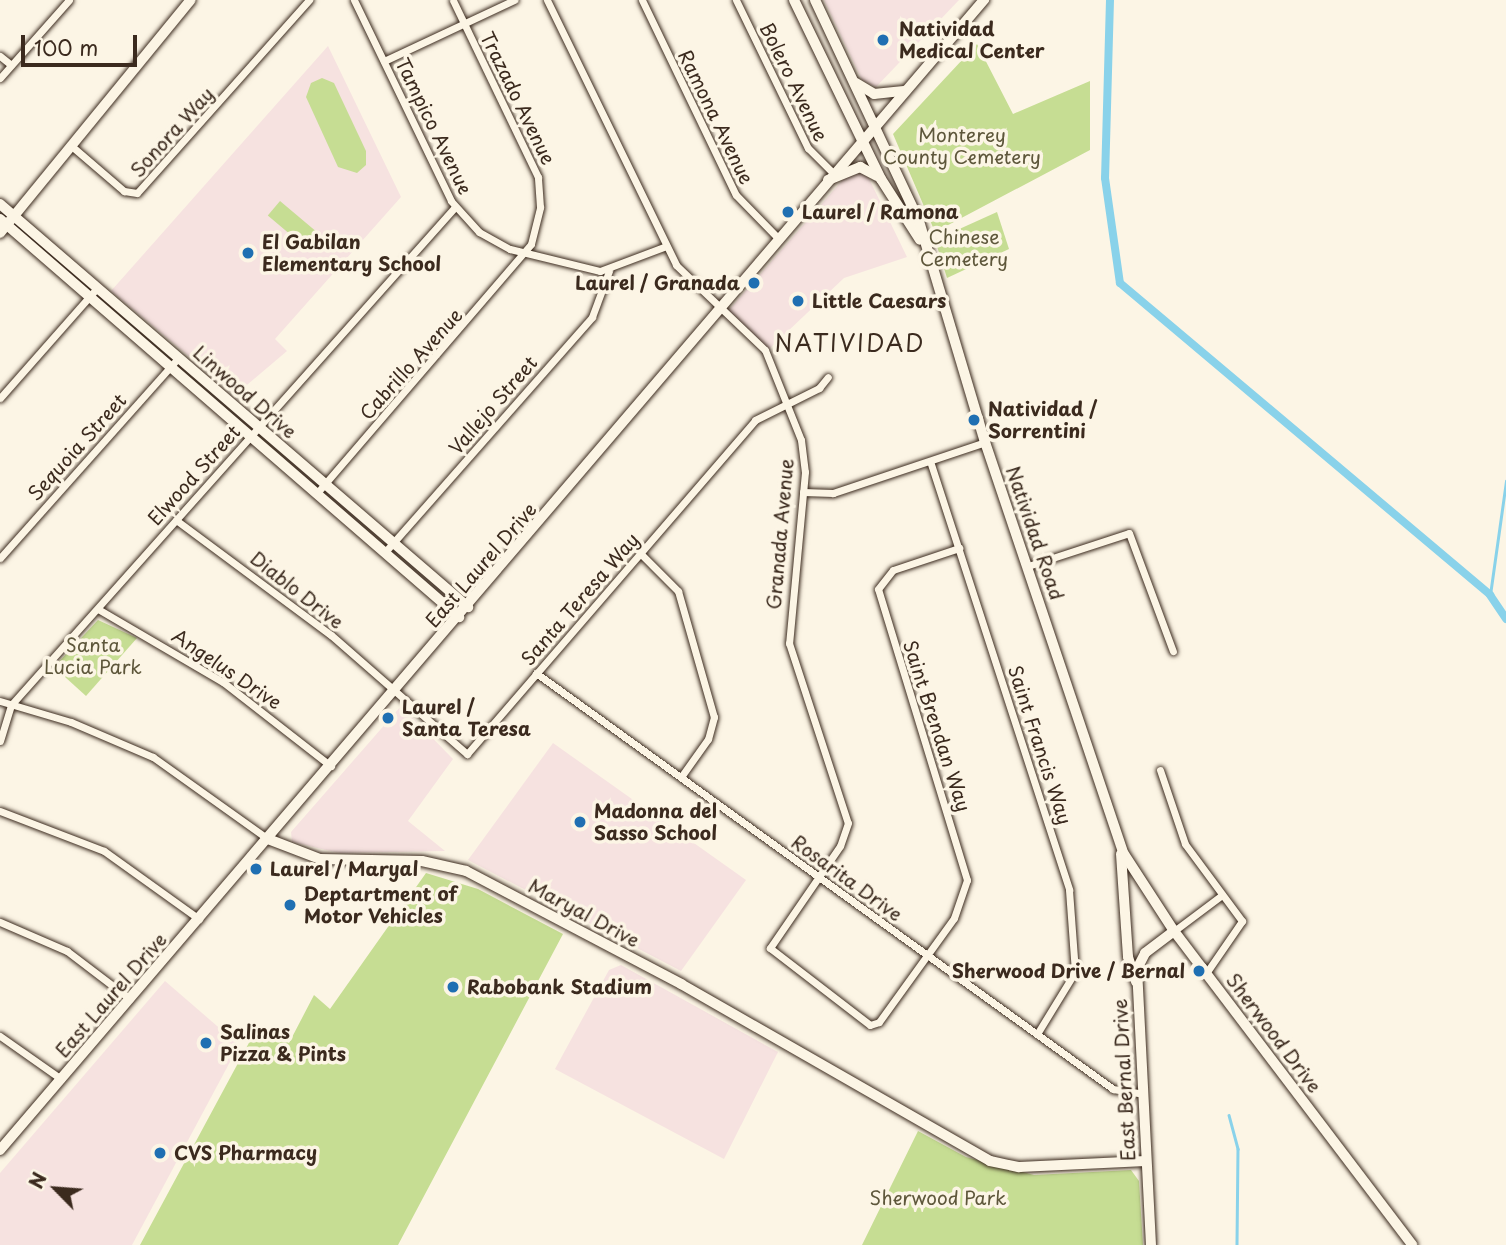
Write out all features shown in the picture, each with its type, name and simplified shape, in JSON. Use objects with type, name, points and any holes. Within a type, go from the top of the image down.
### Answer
[{"type":"main road","points":[[2,226],[75,149],[117,84],[191,0]]},
{"type":"main road","name":"Natividad Road","points":[[794,0],[881,179],[920,240],[1118,836]]},
{"type":"main road","name":"Natividad Road","points":[[815,0],[919,221],[920,240]]},
{"type":"main road","name":"East Laurel Drive","points":[[0,1150],[468,607],[832,172],[984,0]]},
{"type":"main road","points":[[854,81],[874,94],[904,91]]},
{"type":"main road","points":[[824,182],[860,167],[881,179]]},
{"type":"main road","name":"Linwood Drive","points":[[0,204],[258,427],[385,552],[459,617]]},
{"type":"main road","name":"Linwood Drive","points":[[2,226],[250,436],[393,543],[468,607]]},
{"type":"main road","points":[[1118,836],[1129,971],[1136,982]]},
{"type":"main road","name":"Sherwood Drive","points":[[1118,836],[1174,931],[1412,1245]]},
{"type":"main road","name":"Maryal Drive","points":[[268,839],[320,859],[422,861],[466,871],[681,984],[990,1161],[1019,1167],[1146,1161]]},
{"type":"main road","name":"East Bernal Drive","points":[[1152,1245],[1136,982],[1139,961],[1174,931]]},
{"type":"street","points":[[0,78],[69,0]]},
{"type":"street","name":"Sonora Way","points":[[75,149],[124,191],[137,193],[309,0]]},
{"type":"street","name":"Tampico Avenue","points":[[354,0],[455,207],[483,236],[528,254],[610,271]]},
{"type":"street","name":"Trazado Avenue","points":[[453,0],[538,177],[540,207],[528,254]]},
{"type":"street","points":[[384,61],[514,0]]},
{"type":"street","name":"Granada Avenue","points":[[547,0],[666,246],[684,276],[765,350],[788,403],[804,453],[789,643],[848,818],[843,842],[770,951],[863,1022],[879,1022],[927,955]]},
{"type":"street","name":"Ramona Avenue","points":[[642,0],[736,195],[778,237]]},
{"type":"street","name":"Bolero Avenue","points":[[736,0],[808,148],[832,172]]},
{"type":"street","points":[[0,56],[11,65]]},
{"type":"street","name":"Elwood Street","points":[[0,741],[11,705],[455,207]]},
{"type":"street","points":[[610,271],[666,246]]},
{"type":"street","name":"Cabrillo Avenue","points":[[321,489],[528,254]]},
{"type":"street","name":"Vallejo Street","points":[[385,552],[592,317],[610,271]]},
{"type":"street","points":[[0,398],[97,288]]},
{"type":"street","name":"Sequoia Street","points":[[0,558],[178,358]]},
{"type":"street","name":"Santa Teresa Way","points":[[395,691],[467,754],[755,420],[788,403],[828,377]]},
{"type":"street","points":[[803,492],[833,493],[985,442]]},
{"type":"street","name":"Saint Francis Way","points":[[930,461],[1071,899],[1075,972],[1037,1034]]},
{"type":"street","name":"Diablo Drive","points":[[176,520],[395,691]]},
{"type":"street","points":[[1028,566],[1129,533],[1173,651]]},
{"type":"street","name":"Saint Brendan Way","points":[[927,955],[961,906],[966,866],[878,589],[893,570],[959,548]]},
{"type":"street","points":[[640,554],[678,591],[713,713],[710,735],[681,777]]},
{"type":"street","name":"Angelus Drive","points":[[98,608],[233,689],[331,766]]},
{"type":"street","name":"Rosarita Drive","points":[[536,673],[1116,1091],[1143,1094]]},
{"type":"street","name":"Maryal Drive","points":[[0,701],[71,722],[153,757],[268,839]]},
{"type":"street","points":[[1160,770],[1185,845],[1242,922],[1207,972]]},
{"type":"street","points":[[0,811],[104,850],[199,919]]},
{"type":"street","points":[[1174,931],[1222,895]]},
{"type":"street","points":[[0,922],[67,951],[130,999]]},
{"type":"street","points":[[0,1036],[61,1079]]},
{"type":"shaded area","name":"Natividad Medical Center","points":[[824,0],[959,0],[876,87],[862,80]]},
{"type":"shaded area","name":"El Gabilan Elementary School","points":[[328,46],[401,197],[275,339],[287,351],[235,395],[111,291]]},
{"type":"shaded area","points":[[860,160],[907,257],[844,278],[767,351],[728,311]]},
{"type":"shaded area","points":[[401,706],[453,759],[408,821],[445,851],[339,853],[292,842],[291,832]]},
{"type":"shaded area","name":"Madonna del Sasso School","points":[[553,743],[746,880],[681,971],[468,860]]},
{"type":"shaded area","points":[[621,965],[778,1052],[724,1159],[555,1069],[609,970]]},
{"type":"shaded area","points":[[165,981],[239,1045],[132,1245],[0,1245],[0,1173]]},
{"type":"green space","name":"Monterey County Cemetery","points":[[977,44],[1013,114],[1090,81],[1090,150],[935,232],[893,134]]},
{"type":"green space","points":[[322,78],[334,83],[366,151],[366,165],[357,173],[338,167],[306,97],[311,83]]},
{"type":"green space","points":[[280,201],[318,233],[306,248],[268,216]]},
{"type":"green space","name":"Chinese Cemetery","points":[[997,212],[1009,249],[947,278],[935,240]]},
{"type":"green space","name":"Santa Lucia Park","points":[[98,620],[137,638],[86,696],[54,667]]},
{"type":"green space","points":[[426,873],[478,889],[563,934],[398,1245],[140,1245],[258,1026],[289,1043],[314,995],[330,1009]]},
{"type":"green space","name":"Sherwood Park","points":[[918,1131],[966,1157],[1034,1175],[1131,1170],[1139,1181],[1143,1245],[862,1245]]},
{"type":"waterway","points":[[1110,0],[1105,178],[1120,283],[1490,595],[1506,619]]},
{"type":"waterway","points":[[1490,595],[1506,481]]},
{"type":"waterway","points":[[1229,1115],[1238,1149],[1237,1245]]},
{"type":"place","name":"Natividad Medical Center","points":[[883,40]]},
{"type":"place","name":"Laurel / Ramona","points":[[788,212]]},
{"type":"place","name":"El Gabilan Elementary School","points":[[248,253]]},
{"type":"place","name":"Laurel / Granada","points":[[754,283]]},
{"type":"place","name":"Little Caesars","points":[[798,301]]},
{"type":"place","name":"Natividad / Sorrentini","points":[[974,420]]},
{"type":"place","name":"Laurel / Santa Teresa","points":[[388,718]]},
{"type":"place","name":"Madonna del Sasso School","points":[[580,822]]},
{"type":"place","name":"Laurel / Maryal","points":[[256,869]]},
{"type":"place","name":"Deptartment of Motor Vehicles","points":[[290,905]]},
{"type":"place","name":"Sherwood Drive / Bernal","points":[[1199,971]]},
{"type":"place","name":"Rabobank Stadium","points":[[453,987]]},
{"type":"place","name":"Salinas Pizza & Pints","points":[[206,1043]]},
{"type":"place","name":"CVS Pharmacy","points":[[160,1153]]},
{"type":"district","name":"NATIVIDAD","points":[[850,343]]}]
